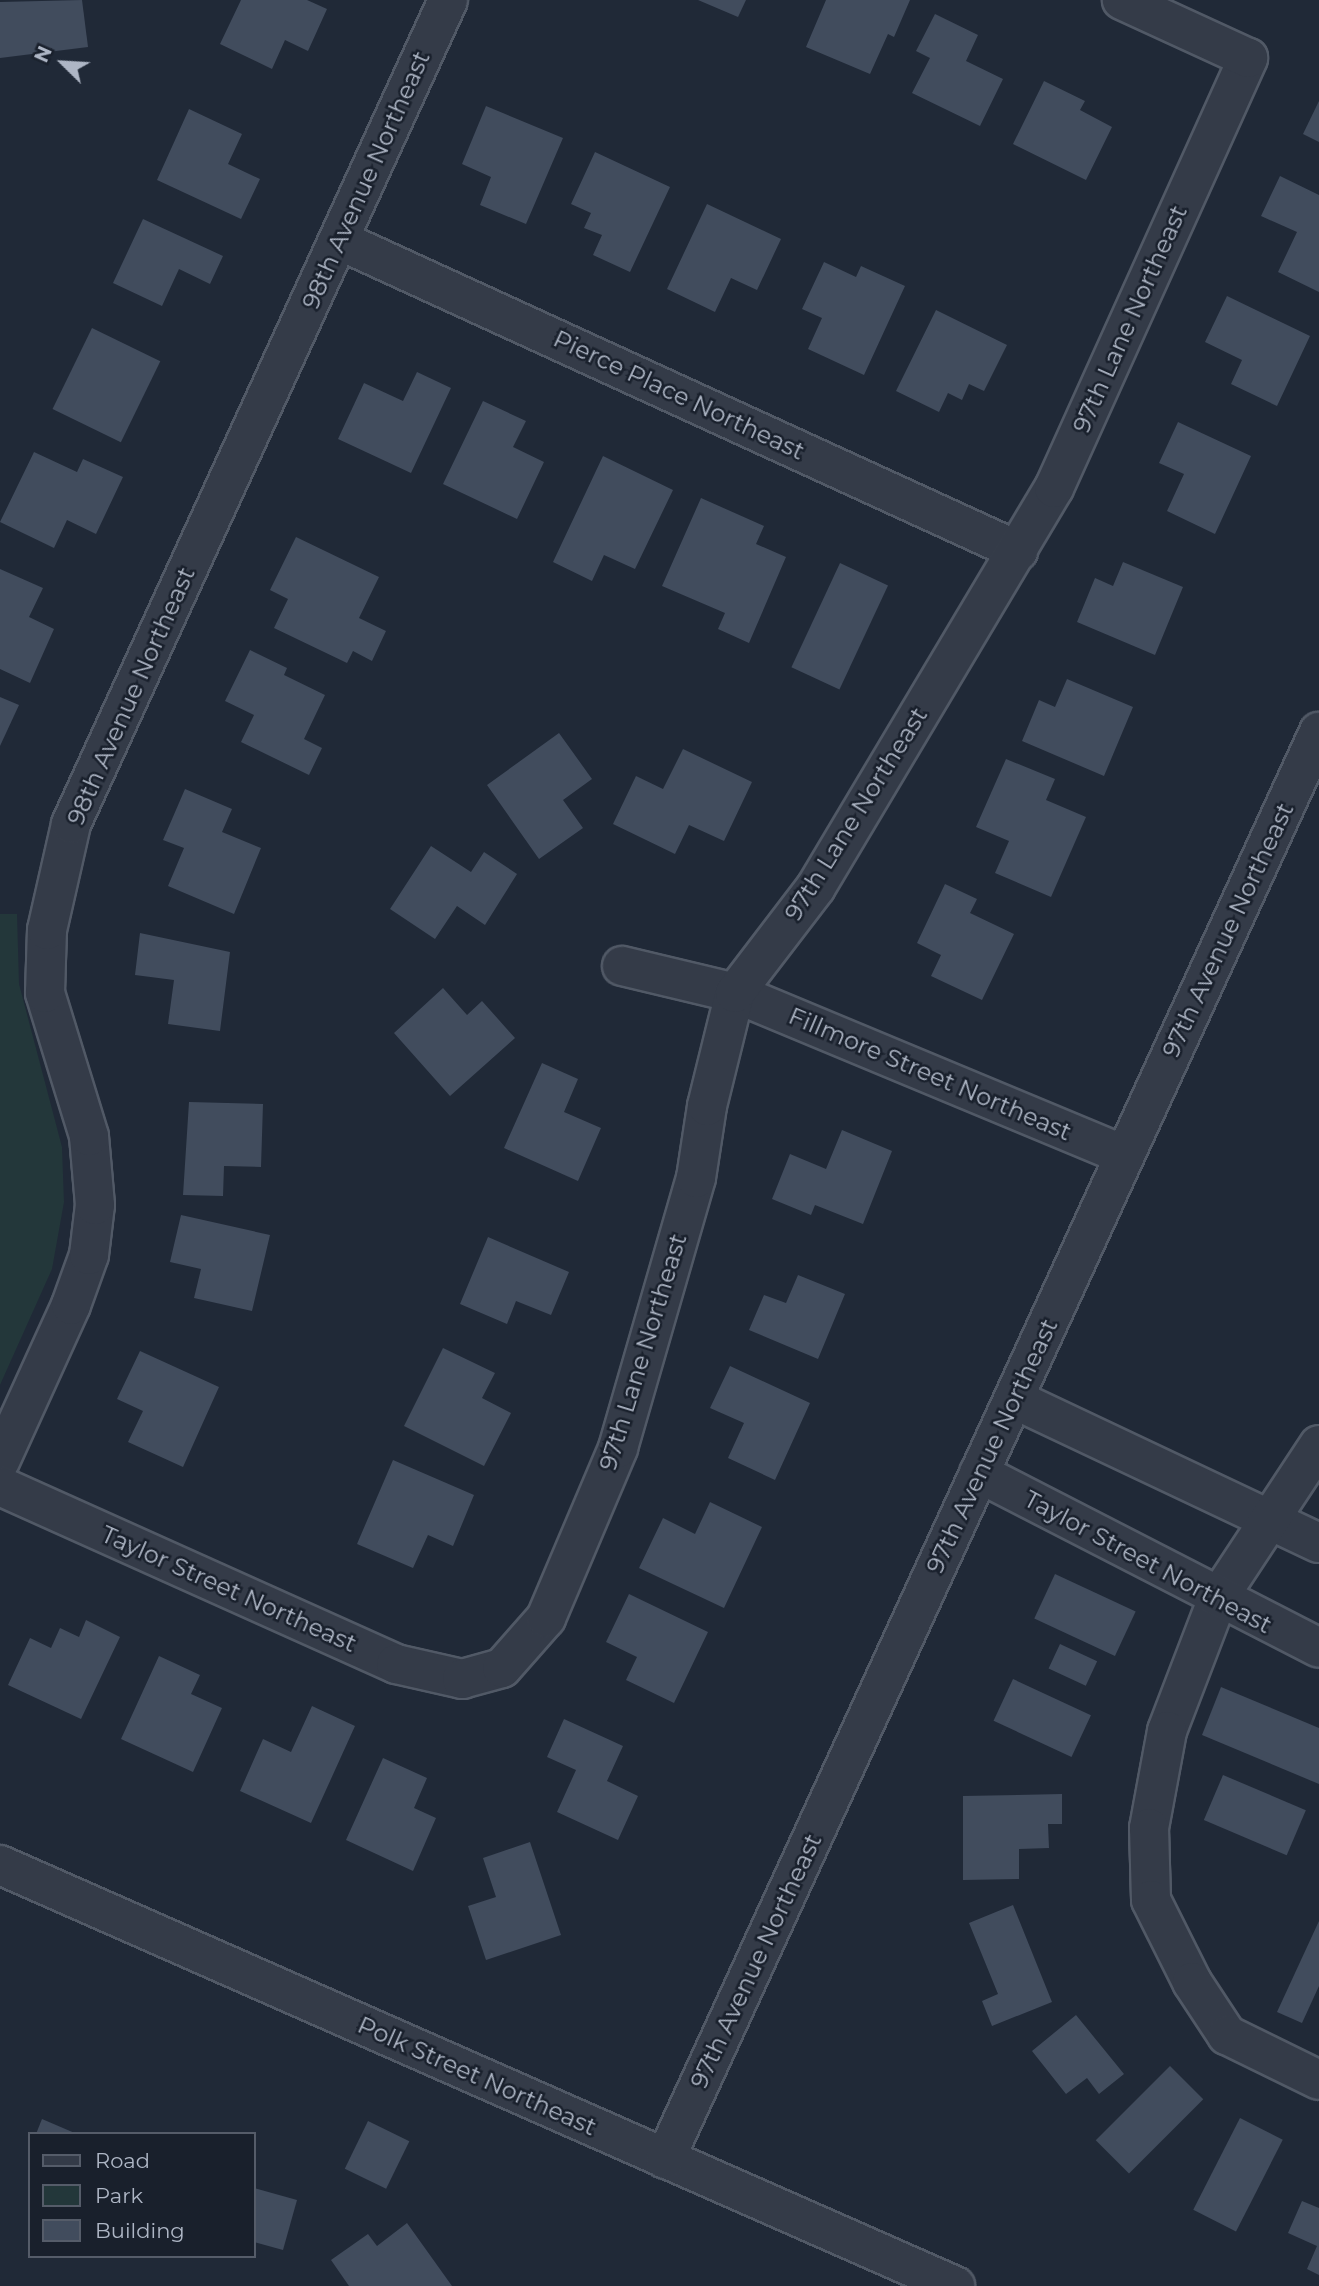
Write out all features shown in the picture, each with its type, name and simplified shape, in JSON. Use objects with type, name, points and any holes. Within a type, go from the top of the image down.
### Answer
[{"type":"street","name":"98th Avenue Northeast","points":[[0,1461],[71,1305],[89,1255],[95,1205],[89,1136],[45,993],[47,930],[71,824],[447,0]]},
{"type":"street","name":"97th Lane Northeast","points":[[462,1679],[502,1668],[546,1618],[618,1447],[696,1178],[707,1106],[735,993],[816,887],[1054,488],[1248,58],[1122,0]]},
{"type":"street","name":"Pierce Place Northeast","points":[[339,240],[1018,551]]},
{"type":"street","name":"97th Avenue Northeast","points":[[666,2159],[1319,732]]},
{"type":"street","name":"Fillmore Street Northeast","points":[[622,966],[735,993],[1125,1155]]},
{"type":"street","points":[[1014,1399],[1267,1521],[1319,1543]]},
{"type":"street","points":[[1319,1445],[1218,1598],[1167,1731],[1149,1828],[1151,1900],[1192,1982],[1227,2035],[1319,2080]]},
{"type":"street","name":"Taylor Street Northeast","points":[[979,1473],[1319,1648]]},
{"type":"street","name":"Taylor Street Northeast","points":[[0,1486],[396,1664],[462,1679]]},
{"type":"street","name":"Polk Street Northeast","points":[[0,1865],[955,2286]]},
{"type":"green space","points":[[0,914],[17,914],[19,984],[62,1147],[64,1202],[52,1269],[0,1385]]},
{"type":"building","points":[[82,0],[88,47],[0,58],[0,2]]},
{"type":"building","points":[[241,0],[307,0],[327,9],[308,51],[285,40],[272,69],[220,44]]},
{"type":"building","points":[[698,0],[746,0],[738,17]]},
{"type":"building","points":[[826,0],[910,0],[894,37],[888,34],[870,74],[806,47]]},
{"type":"building","points":[[935,14],[978,35],[966,61],[1003,79],[980,126],[912,93],[930,58],[916,51]]},
{"type":"building","points":[[1044,81],[1085,101],[1080,110],[1112,127],[1086,180],[1013,144]]},
{"type":"building","points":[[1319,101],[1319,142],[1303,134]]},
{"type":"building","points":[[486,106],[563,138],[526,224],[480,205],[491,177],[462,164]]},
{"type":"building","points":[[189,109],[242,134],[228,164],[260,179],[241,219],[157,180]]},
{"type":"building","points":[[595,152],[670,187],[630,272],[593,255],[602,235],[584,228],[591,213],[571,204]]},
{"type":"building","points":[[1280,176],[1319,195],[1319,292],[1278,272],[1297,232],[1261,216]]},
{"type":"building","points":[[707,204],[781,239],[757,290],[731,278],[715,312],[667,289]]},
{"type":"building","points":[[143,219],[223,256],[210,284],[179,269],[162,306],[113,283]]},
{"type":"building","points":[[824,262],[856,277],[861,266],[905,286],[864,375],[808,349],[822,318],[802,309]]},
{"type":"building","points":[[1227,296],[1310,336],[1277,406],[1231,384],[1242,360],[1205,342]]},
{"type":"building","points":[[936,310],[1007,345],[984,391],[969,384],[962,400],[948,393],[939,412],[896,391]]},
{"type":"building","points":[[92,328],[160,361],[121,442],[53,409]]},
{"type":"building","points":[[417,372],[451,388],[411,473],[338,439],[364,383],[403,401]]},
{"type":"building","points":[[483,401],[526,421],[513,447],[544,462],[517,519],[443,484]]},
{"type":"building","points":[[1178,422],[1251,456],[1215,534],[1167,511],[1184,474],[1159,463]]},
{"type":"building","points":[[34,452],[77,472],[83,459],[123,477],[96,534],[67,520],[54,548],[0,522]]},
{"type":"building","points":[[603,456],[673,490],[635,569],[604,555],[592,581],[553,562]]},
{"type":"building","points":[[701,498],[764,526],[756,544],[786,557],[749,643],[718,629],[725,613],[662,586]]},
{"type":"building","points":[[296,537],[379,577],[359,618],[386,631],[372,661],[353,651],[347,663],[274,628],[288,599],[270,590]]},
{"type":"building","points":[[1123,562],[1183,587],[1155,655],[1077,622],[1095,578],[1113,586]]},
{"type":"building","points":[[840,563],[888,585],[839,690],[791,667]]},
{"type":"building","points":[[0,569],[43,588],[29,617],[54,629],[30,683],[0,669]]},
{"type":"building","points":[[250,650],[287,668],[284,675],[325,695],[304,739],[322,748],[309,775],[241,742],[254,715],[225,701]]},
{"type":"building","points":[[1067,679],[1133,707],[1104,776],[1022,741],[1039,700],[1055,707]]},
{"type":"building","points":[[0,697],[19,705],[0,746]]},
{"type":"building","points":[[559,733],[592,779],[563,800],[583,828],[539,859],[487,785]]},
{"type":"building","points":[[683,749],[752,782],[724,841],[689,825],[675,854],[613,824],[636,776],[663,789]]},
{"type":"building","points":[[1006,759],[1055,779],[1046,800],[1086,817],[1051,897],[995,873],[1009,841],[976,827]]},
{"type":"building","points":[[185,789],[232,809],[222,832],[261,848],[234,914],[168,886],[184,848],[163,840]]},
{"type":"building","points":[[431,846],[471,872],[484,852],[517,874],[485,925],[457,906],[435,939],[390,909]]},
{"type":"building","points":[[945,884],[977,899],[970,913],[1014,934],[982,1000],[931,976],[941,955],[917,943]]},
{"type":"building","points":[[140,933],[230,952],[220,1031],[168,1024],[174,980],[135,975]]},
{"type":"building","points":[[443,988],[467,1015],[482,1001],[515,1038],[450,1096],[394,1033]]},
{"type":"building","points":[[542,1063],[578,1079],[564,1112],[601,1128],[578,1181],[504,1148]]},
{"type":"building","points":[[189,1102],[263,1104],[261,1167],[224,1166],[223,1196],[183,1195]]},
{"type":"building","points":[[842,1130],[892,1151],[863,1224],[815,1205],[811,1215],[772,1199],[790,1154],[826,1169]]},
{"type":"building","points":[[181,1215],[270,1235],[252,1311],[194,1298],[201,1269],[170,1262]]},
{"type":"building","points":[[488,1237],[569,1272],[551,1315],[516,1301],[507,1324],[460,1304]]},
{"type":"building","points":[[798,1275],[845,1294],[818,1359],[749,1330],[764,1295],[786,1303]]},
{"type":"building","points":[[443,1348],[495,1373],[482,1398],[511,1413],[484,1466],[404,1426]]},
{"type":"building","points":[[140,1351],[219,1387],[183,1467],[128,1442],[143,1411],[117,1399]]},
{"type":"building","points":[[730,1366],[810,1403],[775,1480],[728,1458],[744,1423],[710,1408]]},
{"type":"building","points":[[393,1460],[474,1495],[453,1546],[428,1535],[413,1568],[357,1544]]},
{"type":"building","points":[[710,1502],[762,1527],[724,1608],[639,1568],[663,1518],[695,1534]]},
{"type":"building","points":[[1055,1574],[1136,1612],[1115,1656],[1034,1618]]},
{"type":"building","points":[[629,1594],[708,1632],[674,1703],[626,1680],[637,1657],[606,1642]]},
{"type":"building","points":[[86,1620],[120,1637],[81,1719],[8,1685],[30,1638],[51,1648],[60,1628],[79,1637]]},
{"type":"building","points":[[1060,1644],[1097,1661],[1086,1686],[1049,1668]]},
{"type":"building","points":[[159,1656],[200,1675],[191,1694],[222,1708],[193,1772],[121,1739]]},
{"type":"building","points":[[1013,1679],[1091,1715],[1072,1757],[994,1721]]},
{"type":"building","points":[[1221,1687],[1319,1728],[1319,1784],[1202,1735]]},
{"type":"building","points":[[312,1706],[355,1726],[311,1823],[240,1791],[263,1739],[291,1752]]},
{"type":"building","points":[[564,1719],[623,1746],[607,1781],[638,1796],[618,1840],[557,1812],[576,1770],[547,1757]]},
{"type":"building","points":[[383,1758],[427,1778],[414,1808],[436,1818],[413,1871],[346,1840]]},
{"type":"building","points":[[1223,1775],[1306,1810],[1287,1855],[1204,1820]]},
{"type":"building","points":[[1062,1794],[1062,1824],[1048,1824],[1049,1848],[1019,1849],[1019,1879],[963,1880],[963,1796]]},
{"type":"building","points":[[530,1842],[561,1935],[486,1960],[468,1906],[496,1897],[483,1858]]},
{"type":"building","points":[[1013,1905],[1052,2002],[992,2026],[982,2001],[998,1994],[969,1923]]},
{"type":"building","points":[[1319,1921],[1319,1986],[1302,2023],[1277,2012]]},
{"type":"building","points":[[1076,2015],[1124,2074],[1099,2094],[1087,2078],[1066,2094],[1032,2051]]},
{"type":"building","points":[[1170,2066],[1203,2099],[1129,2173],[1096,2140]]},
{"type":"building","points":[[1240,2118],[1283,2140],[1236,2232],[1193,2210]]},
{"type":"building","points":[[42,2119],[72,2132],[37,2132]]},
{"type":"building","points":[[368,2121],[409,2141],[386,2189],[345,2169]]},
{"type":"building","points":[[256,2189],[297,2200],[283,2250],[256,2243]]},
{"type":"building","points":[[1302,2201],[1319,2208],[1319,2275],[1307,2269],[1317,2246],[1288,2233]]},
{"type":"building","points":[[407,2223],[452,2286],[349,2286],[331,2260],[368,2234],[377,2246]]}]
